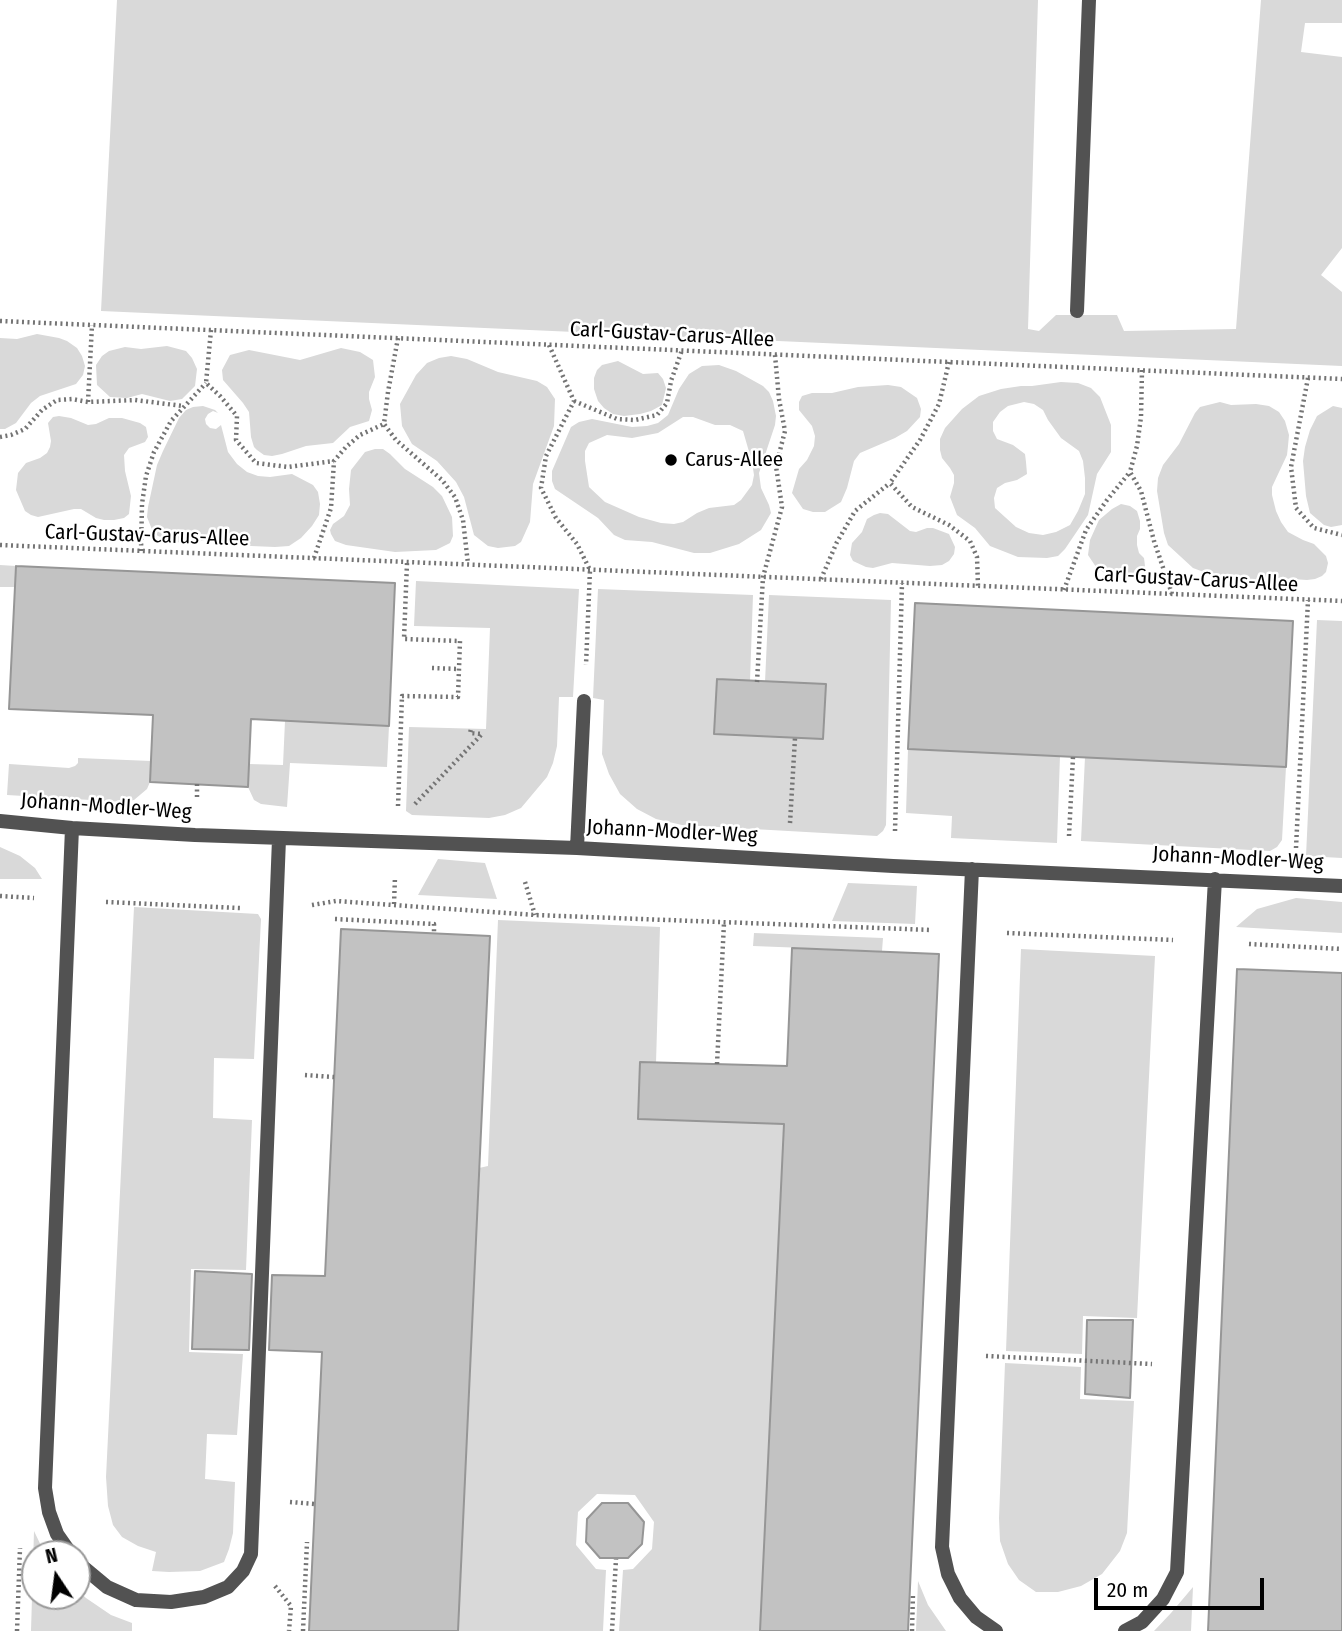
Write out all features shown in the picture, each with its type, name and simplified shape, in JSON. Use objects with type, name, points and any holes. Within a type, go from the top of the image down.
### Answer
[{"type":"street","points":[[1077,312],[1089,0]]},
{"type":"street","points":[[577,848],[584,701]]},
{"type":"street","name":"Johann-Modler-Weg","points":[[0,821],[72,828],[279,839],[577,848],[893,866],[1342,886]]},
{"type":"street","points":[[61,1540],[49,1512],[45,1489],[72,828]]},
{"type":"street","points":[[91,1574],[107,1587],[136,1600],[171,1602],[204,1597],[228,1587],[243,1571],[251,1555],[279,839]]},
{"type":"street","points":[[972,869],[942,1547],[948,1574],[960,1598],[976,1616],[996,1631]]},
{"type":"street","points":[[1125,1631],[1142,1622],[1163,1600],[1177,1572],[1215,879]]},
{"type":"path","name":"Carl-Gustav-Carus-Allee","points":[[0,321],[1342,379]]},
{"type":"path","points":[[88,402],[92,325]]},
{"type":"path","points":[[141,551],[142,504],[146,476],[154,452],[171,421],[206,383],[211,330]]},
{"type":"path","points":[[398,338],[384,424],[397,440],[442,480],[455,497],[463,520],[468,565]]},
{"type":"path","points":[[549,345],[574,401],[617,419],[635,420],[657,415],[667,403],[671,381],[682,350]]},
{"type":"path","points":[[757,682],[763,578],[782,507],[776,466],[785,430],[775,355]]},
{"type":"path","points":[[821,579],[836,542],[855,511],[890,483],[920,440],[939,404],[949,362]]},
{"type":"path","points":[[1064,590],[1086,530],[1130,472],[1141,417],[1142,370]]},
{"type":"path","points":[[1308,378],[1291,467],[1296,508],[1314,528],[1342,535]]},
{"type":"path","points":[[206,383],[237,416],[236,440],[256,463],[288,467],[334,461]]},
{"type":"path","points":[[0,437],[25,429],[41,410],[57,400],[135,400],[183,406]]},
{"type":"path","points":[[574,401],[546,456],[541,488],[556,518],[577,544],[590,570],[584,701]]},
{"type":"path","points":[[314,559],[331,508],[334,461],[345,447],[360,435],[384,424]]},
{"type":"path","points":[[1130,472],[1141,491],[1172,594]]},
{"type":"path","points":[[890,483],[912,507],[949,525],[970,541],[977,557],[978,586]]},
{"type":"path","name":"Carl-Gustav-Carus-Allee","points":[[0,545],[1342,601]]},
{"type":"path","points":[[394,905],[402,696],[458,697],[460,640],[404,639],[407,562]]},
{"type":"path","points":[[893,866],[902,583]]},
{"type":"path","points":[[1294,883],[1308,600]]},
{"type":"path","points":[[432,668],[459,669]]},
{"type":"path","points":[[398,822],[482,734],[470,733],[471,729]]},
{"type":"path","points":[[788,859],[795,738]]},
{"type":"path","points":[[1067,872],[1073,757]]},
{"type":"path","points":[[0,896],[276,909],[336,901],[535,915],[1212,941],[1342,949]]},
{"type":"path","points":[[335,919],[434,925],[434,933]]},
{"type":"path","points":[[717,1064],[724,923]]},
{"type":"path","points":[[950,1354],[1188,1365]]},
{"type":"path","points":[[17,1631],[21,1539]]},
{"type":"path","points":[[303,1631],[307,1542]]},
{"type":"path","points":[[612,1631],[616,1559]]},
{"type":"shaded area","points":[[117,0],[1038,0],[1028,329],[1039,331],[1056,315],[1117,315],[1124,331],[1236,329],[1261,0],[1342,0],[1342,23],[1305,23],[1301,52],[1342,57],[1342,248],[1321,275],[1342,292],[1342,366],[101,311]]},
{"type":"shaded area","points":[[37,334],[59,338],[77,348],[85,366],[83,375],[76,384],[40,396],[16,423],[0,429],[0,338],[17,339]]},
{"type":"shaded area","points":[[167,346],[186,351],[197,369],[195,386],[182,399],[170,401],[142,394],[127,398],[110,397],[97,385],[96,365],[109,351],[125,347],[141,349]]},
{"type":"shaded area","points":[[341,348],[360,352],[373,360],[375,377],[369,392],[372,410],[369,421],[350,427],[333,443],[306,446],[272,456],[257,450],[251,437],[249,412],[223,380],[222,370],[230,355],[249,350],[300,360]]},
{"type":"shaded area","points":[[451,356],[467,359],[498,372],[537,381],[547,387],[555,399],[554,426],[533,484],[530,522],[521,542],[515,546],[488,546],[474,535],[464,497],[456,482],[437,461],[412,444],[402,426],[400,404],[416,375],[427,363]]},
{"type":"shaded area","points":[[618,361],[643,374],[658,373],[666,388],[662,405],[651,411],[624,416],[613,414],[604,408],[594,389],[594,378],[602,365]]},
{"type":"shaded area","points":[[719,365],[736,371],[763,386],[773,401],[775,425],[759,473],[761,488],[771,513],[761,530],[739,544],[710,553],[694,553],[652,542],[625,540],[614,535],[598,518],[555,489],[552,471],[571,427],[592,419],[632,427],[658,423],[668,415],[689,374],[702,366]],"holes":[[[683,417],[693,417],[715,425],[730,425],[743,431],[754,475],[752,485],[734,505],[709,508],[683,522],[661,523],[639,517],[605,502],[589,487],[585,461],[585,451],[589,443],[607,435],[632,438],[658,433]]]},
{"type":"shaded area","points":[[1061,382],[1078,383],[1091,388],[1100,397],[1111,425],[1111,452],[1097,474],[1088,515],[1065,549],[1058,556],[1047,558],[1018,557],[990,546],[975,528],[957,515],[950,497],[954,475],[942,458],[940,450],[940,439],[945,428],[962,409],[979,396],[1001,389]],"holes":[[[1024,402],[1043,410],[1061,438],[1079,451],[1085,478],[1085,494],[1070,525],[1043,535],[1016,527],[995,508],[994,498],[997,488],[1027,474],[1025,454],[1013,445],[997,439],[993,422],[1008,406]]]},
{"type":"shaded area","points":[[888,385],[901,387],[917,398],[921,409],[920,417],[907,431],[860,453],[854,461],[841,502],[825,512],[803,509],[792,493],[799,469],[814,446],[815,436],[812,426],[799,410],[802,396]]},
{"type":"shaded area","points":[[1220,402],[1269,406],[1279,412],[1285,421],[1289,435],[1287,455],[1272,487],[1272,495],[1276,511],[1288,532],[1314,544],[1326,556],[1328,563],[1322,576],[1307,580],[1277,578],[1233,583],[1193,568],[1168,545],[1157,491],[1158,478],[1195,413],[1200,407]]},
{"type":"shaded area","points":[[203,406],[218,413],[213,411],[208,414],[206,424],[216,429],[221,425],[228,452],[247,472],[270,477],[292,474],[313,485],[318,492],[319,515],[301,538],[289,546],[275,547],[251,546],[227,538],[212,538],[194,543],[175,542],[153,532],[147,517],[157,465],[179,418],[186,410]]},
{"type":"shaded area","points":[[1333,406],[1342,408],[1342,525],[1331,527],[1324,525],[1310,513],[1303,461],[1310,430],[1317,416]]},
{"type":"shaded area","points":[[59,416],[88,425],[109,418],[122,418],[146,427],[148,437],[145,442],[129,448],[124,455],[131,496],[129,514],[124,518],[104,520],[81,509],[38,517],[25,511],[16,490],[18,473],[26,463],[47,453],[51,441],[48,423],[53,417]]},
{"type":"shaded area","points":[[383,449],[442,496],[452,517],[453,536],[450,543],[436,550],[395,552],[335,541],[330,530],[333,524],[344,516],[350,505],[351,470],[365,452]]},
{"type":"shaded area","points":[[1121,504],[1137,511],[1140,521],[1137,545],[1145,566],[1141,573],[1106,574],[1096,567],[1088,555],[1090,540],[1099,520]]},
{"type":"shaded area","points":[[880,513],[888,514],[910,531],[933,528],[949,534],[955,547],[954,554],[942,565],[930,566],[892,563],[873,568],[853,561],[850,555],[852,543],[862,532],[867,519]]},
{"type":"shaded area","points":[[0,565],[16,566],[15,587],[0,587]]},
{"type":"shaded area","points":[[416,581],[579,589],[573,697],[559,697],[557,746],[553,763],[547,777],[521,808],[505,815],[489,818],[412,815],[406,811],[409,727],[486,729],[490,628],[414,626]]},
{"type":"shaded area","points":[[598,589],[753,595],[750,681],[717,680],[714,734],[822,739],[825,685],[765,682],[769,595],[891,600],[886,825],[883,831],[877,836],[682,825],[656,819],[637,809],[620,794],[602,754],[604,700],[593,698]]},
{"type":"shaded area","points":[[1317,620],[1342,621],[1342,858],[1306,856]]},
{"type":"shaded area","points":[[285,721],[389,726],[387,767],[290,763],[287,807],[261,804],[254,800],[248,787],[249,764],[283,765]]},
{"type":"shaded area","points":[[908,749],[1060,756],[1057,843],[951,838],[952,816],[906,813]]},
{"type":"shaded area","points":[[1085,757],[1286,767],[1282,840],[1270,851],[1081,841]]},
{"type":"shaded area","points":[[78,758],[151,761],[150,782],[147,789],[134,800],[124,802],[7,795],[9,764],[69,768],[78,763]]},
{"type":"shaded area","points":[[0,847],[20,856],[35,868],[42,879],[0,879]]},
{"type":"shaded area","points":[[438,859],[485,863],[497,899],[418,895]]},
{"type":"shaded area","points":[[848,883],[917,886],[915,924],[832,921]]},
{"type":"shaded area","points":[[1296,898],[1342,902],[1342,933],[1236,927],[1257,909]]},
{"type":"shaded area","points":[[134,907],[258,914],[261,919],[254,1059],[214,1058],[213,1118],[252,1120],[246,1270],[191,1269],[189,1352],[243,1354],[237,1435],[207,1434],[205,1479],[235,1482],[233,1533],[224,1562],[200,1571],[152,1571],[156,1552],[122,1537],[113,1525],[108,1506],[106,1477]]},
{"type":"shaded area","points":[[498,920],[660,927],[656,1063],[784,1124],[760,1631],[619,1631],[623,1570],[633,1569],[652,1549],[654,1522],[635,1495],[597,1494],[578,1512],[576,1545],[596,1569],[606,1570],[603,1631],[458,1631],[479,1168],[488,1166]]},
{"type":"shaded area","points":[[754,933],[883,938],[882,951],[753,946]]},
{"type":"shaded area","points":[[1021,949],[1155,956],[1137,1318],[1083,1316],[1082,1354],[1006,1351]]},
{"type":"shaded area","points":[[1005,1363],[1081,1367],[1080,1399],[1134,1401],[1127,1533],[1120,1551],[1102,1574],[1081,1586],[1058,1592],[1036,1592],[1019,1580],[1008,1564],[1000,1541]]},
{"type":"shaded area","points":[[918,1581],[928,1605],[946,1631],[916,1631]]},
{"type":"shaded area","points":[[1193,1587],[1191,1631],[1154,1631],[1171,1613]]},
{"type":"shaded area","points":[[91,1601],[111,1615],[132,1623],[132,1631],[31,1631],[32,1610],[91,1610]]},
{"type":"building","points":[[16,566],[395,583],[389,726],[251,719],[248,787],[150,782],[153,715],[9,709]]},
{"type":"building","points":[[915,603],[1293,621],[1286,767],[908,749]]},
{"type":"building","points":[[717,679],[826,684],[823,739],[714,734]]},
{"type":"building","points":[[341,929],[490,936],[458,1631],[309,1631],[322,1352],[269,1350],[272,1275],[325,1276]]},
{"type":"building","points":[[792,948],[939,954],[908,1631],[760,1631],[784,1124],[638,1119],[640,1062],[787,1066]]},
{"type":"building","points":[[1237,969],[1342,973],[1342,1631],[1208,1631]]},
{"type":"building","points":[[195,1271],[252,1274],[249,1350],[192,1349]]},
{"type":"building","points":[[1087,1320],[1133,1320],[1130,1398],[1085,1394]]},
{"type":"building","points":[[602,1503],[628,1503],[644,1522],[642,1544],[628,1558],[600,1558],[586,1542],[587,1519]]},
{"type":"place","name":"Carus-Allee","points":[[671,460]]}]
